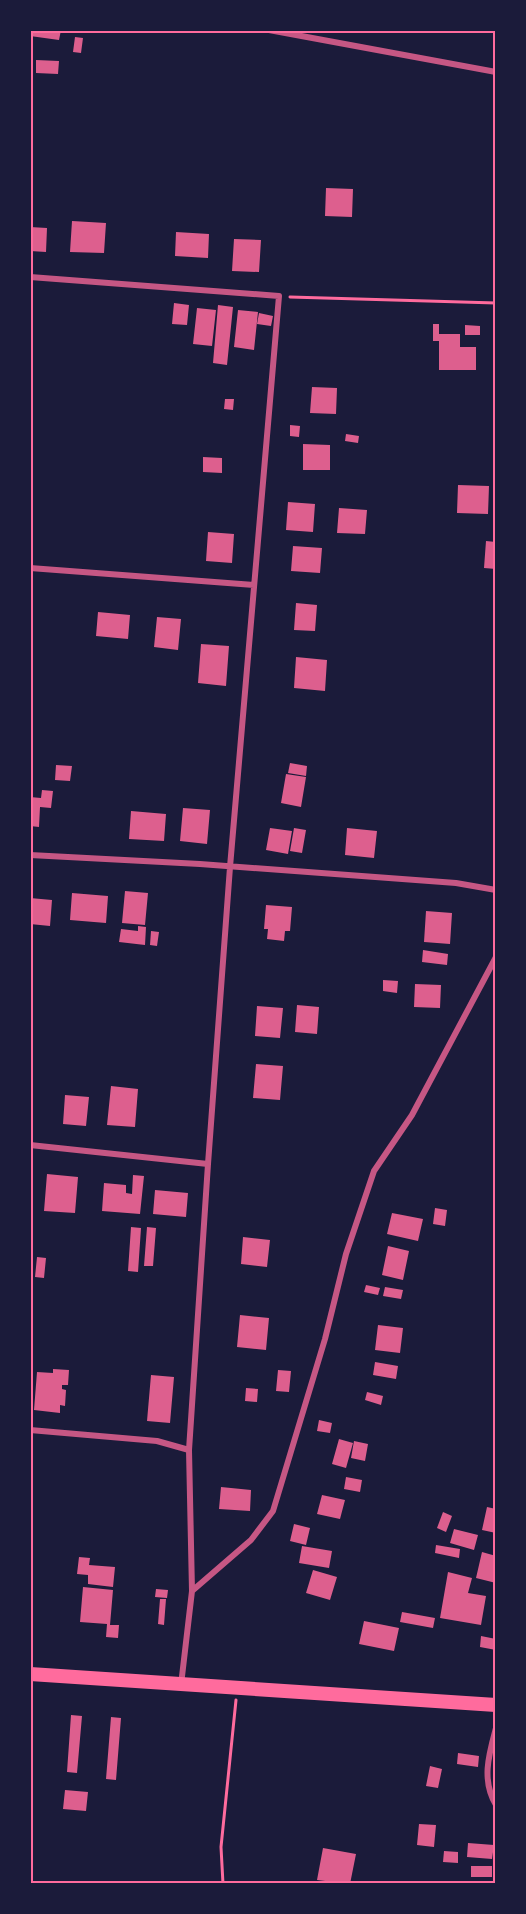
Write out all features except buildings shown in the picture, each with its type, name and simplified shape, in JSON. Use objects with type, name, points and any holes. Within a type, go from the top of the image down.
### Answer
[{"type":"main road","points":[[30,1674],[496,1706]]},
{"type":"street","points":[[269,30],[496,72]]},
{"type":"street","points":[[496,158],[496,164]]},
{"type":"street","points":[[30,277],[279,296],[230,867],[208,1164],[189,1450],[192,1591],[181,1685]]},
{"type":"street","points":[[30,568],[254,585]]},
{"type":"street","points":[[30,855],[456,883],[496,890]]},
{"type":"street","points":[[192,1591],[251,1540],[273,1511],[325,1339],[346,1254],[374,1171],[412,1115],[496,957]]},
{"type":"street","points":[[30,1145],[208,1164]]},
{"type":"street","points":[[30,1430],[157,1442],[189,1450]]},
{"type":"street","points":[[496,1728],[487,1765],[487,1779],[496,1805]]},
{"type":"path","points":[[279,296],[496,303]]},
{"type":"path","points":[[223,1884],[221,1847],[237,1689]]}]
